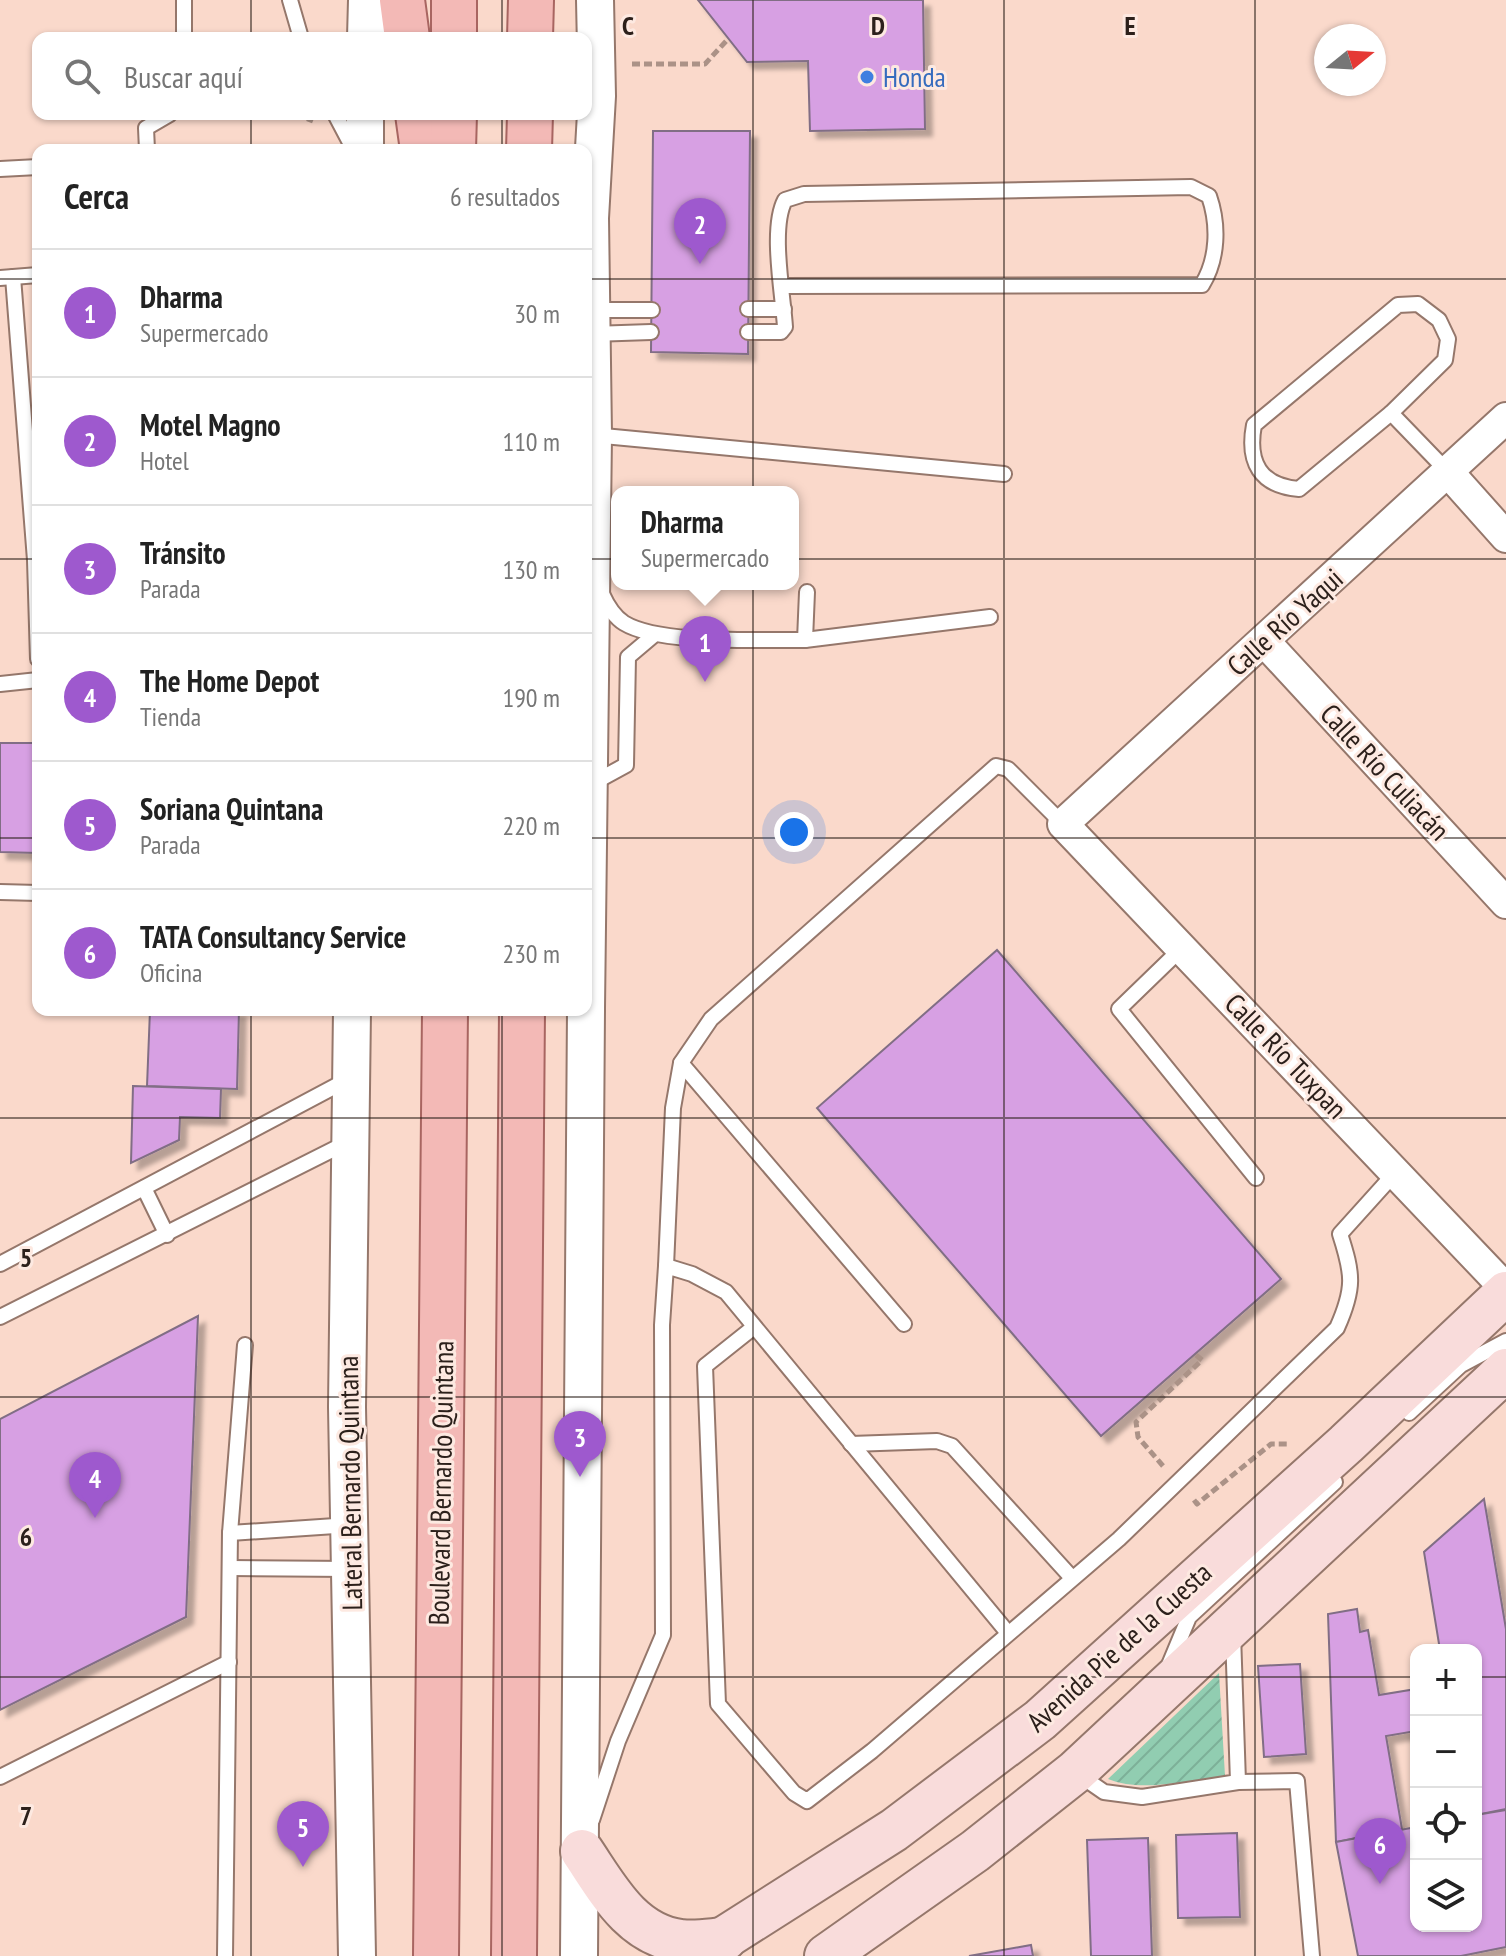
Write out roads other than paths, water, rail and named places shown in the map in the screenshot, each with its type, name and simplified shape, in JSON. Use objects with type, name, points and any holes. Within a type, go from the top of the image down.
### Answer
[{"type":"main road","points":[[402,0],[406,32]]},
{"type":"main road","points":[[454,0],[454,32]]},
{"type":"main road","points":[[530,32],[531,0]]},
{"type":"main road","points":[[419,120],[422,144]]},
{"type":"main road","points":[[453,144],[454,120]]},
{"type":"main road","points":[[529,144],[530,120]]},
{"type":"main road","name":"Boulevard Bernardo Quintana","points":[[436,1948],[445,1016]]},
{"type":"main road","points":[[514,1946],[522,1016]]},
{"type":"main road","name":"Avenida Pie de la Cuesta","points":[[710,1948],[894,1830],[1040,1720],[1446,1349],[1502,1302]]},
{"type":"main road","points":[[826,1956],[975,1851],[1075,1772],[1506,1370]]},
{"type":"main road","points":[[582,1851],[614,1901],[646,1928],[710,1948]]},
{"type":"street","points":[[366,32],[367,0]]},
{"type":"street","points":[[592,183],[597,96],[595,0]]},
{"type":"street","points":[[365,120],[365,144]]},
{"type":"street","points":[[592,322],[592,504]]},
{"type":"street","name":"Calle Río Yaqui","points":[[1063,824],[1506,418]]},
{"type":"street","points":[[1448,472],[1506,537]]},
{"type":"street","name":"Calle Río Culiacán","points":[[1264,641],[1506,903]]},
{"type":"street","name":"Calle Río Tuxpan","points":[[1063,824],[1395,1173],[1502,1302]]},
{"type":"street","name":"Lateral Bernardo Quintana","points":[[352,1016],[347,1407],[357,1956]]},
{"type":"street","points":[[572,1948],[582,1851],[580,1477],[586,1016]]},
{"type":"lane","points":[[184,0],[184,32]]},
{"type":"lane","points":[[290,0],[299,32]]},
{"type":"lane","points":[[147,144],[146,128],[160,120]]},
{"type":"lane","points":[[338,120],[351,144]]},
{"type":"lane","points":[[0,169],[32,167]]},
{"type":"lane","points":[[748,332],[781,332],[785,327],[782,286],[779,212],[785,200],[804,194],[1191,187],[1209,196],[1215,213],[1214,266],[1202,285],[782,286]]},
{"type":"lane","points":[[32,276],[7,278],[32,530]]},
{"type":"lane","points":[[1418,304],[1439,320],[1448,339],[1445,360],[1391,413],[1299,489],[1278,488],[1260,472],[1250,447],[1254,425],[1398,305],[1418,304]]},
{"type":"lane","points":[[748,309],[784,309]]},
{"type":"lane","points":[[592,322],[652,310]]},
{"type":"lane","points":[[592,322],[651,332]]},
{"type":"lane","points":[[1391,413],[1448,472]]},
{"type":"lane","points":[[593,435],[1004,474]]},
{"type":"lane","points":[[592,574],[609,609],[624,623],[654,635],[805,640],[990,617]]},
{"type":"lane","points":[[805,640],[807,592]]},
{"type":"lane","points":[[592,783],[626,765],[628,657],[654,635]]},
{"type":"lane","points":[[0,684],[32,681]]},
{"type":"lane","points":[[582,1851],[618,1741],[663,1635],[662,1325],[673,1108],[681,1063],[711,1019],[996,766],[1008,769],[1063,824]]},
{"type":"lane","points":[[0,892],[32,893]]},
{"type":"lane","points":[[1182,948],[1119,1009],[1256,1178]]},
{"type":"lane","points":[[681,1063],[904,1324]]},
{"type":"lane","points":[[0,1264],[351,1078]]},
{"type":"lane","points":[[0,1317],[350,1141]]},
{"type":"lane","points":[[754,1327],[705,1366],[718,1704],[794,1793],[807,1801],[872,1751],[1119,1539],[1337,1328],[1346,1309],[1352,1273],[1340,1234],[1395,1173]]},
{"type":"lane","points":[[144,1188],[167,1235]]},
{"type":"lane","points":[[666,1266],[692,1274],[726,1292],[1008,1633]]},
{"type":"lane","points":[[1401,1420],[1461,1365],[1506,1341]]},
{"type":"lane","points":[[225,1956],[230,1533],[245,1345]]},
{"type":"lane","points":[[851,1444],[937,1441],[952,1446],[1072,1578]]},
{"type":"lane","points":[[1157,1695],[1189,1617],[1346,1472]]},
{"type":"lane","points":[[230,1533],[350,1525]]},
{"type":"lane","points":[[230,1568],[351,1569]]},
{"type":"lane","points":[[1233,1624],[1238,1782]]},
{"type":"lane","points":[[0,1777],[229,1662]]},
{"type":"lane","points":[[1075,1772],[1104,1792],[1142,1797],[1238,1782],[1297,1781],[1312,1956]]},
{"type":"place","name":"Honda","points":[[867,77]]},
{"type":"place","name":"Motel Magno","points":[[700,264]]},
{"type":"place","name":"Dharma","points":[[705,682]]},
{"type":"place","name":"Tránsito","points":[[580,1477]]},
{"type":"place","name":"The Home Depot","points":[[95,1518]]},
{"type":"place","name":"Soriana Quintana","points":[[303,1867]]},
{"type":"place","name":"TATA Consultancy Service","points":[[1380,1884]]}]
